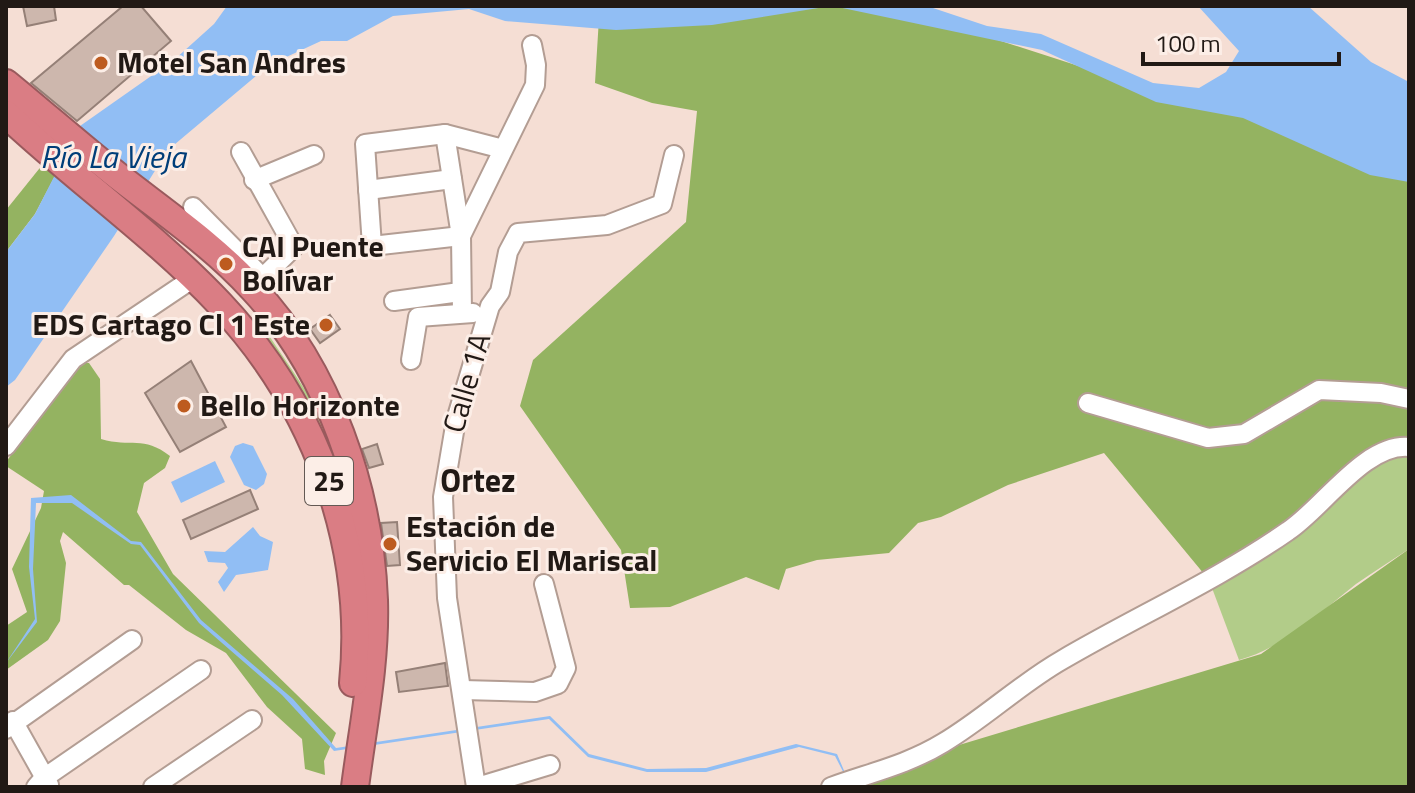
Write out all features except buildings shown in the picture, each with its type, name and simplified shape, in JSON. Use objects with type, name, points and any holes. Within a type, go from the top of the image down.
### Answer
[{"type":"highway","name":"25","points":[[6,83],[52,139],[231,317],[264,357],[296,408],[320,458],[338,511],[350,566],[355,622],[352,748],[355,787]]},
{"type":"highway","name":"25","points":[[6,114],[52,139],[257,282],[293,342],[337,428],[365,522],[374,622],[352,748],[337,787]]},
{"type":"highway","points":[[183,271],[205,273],[233,293],[257,282]]},
{"type":"highway","points":[[231,317],[247,312],[260,316],[275,335],[293,342]]},
{"type":"street","points":[[461,236],[535,85],[536,65],[532,45]]},
{"type":"street","points":[[461,236],[372,246],[365,144],[445,134],[503,149]]},
{"type":"street","points":[[445,134],[461,236],[462,312]]},
{"type":"street","points":[[193,207],[257,282],[294,247],[241,152]]},
{"type":"street","points":[[254,180],[314,155]]},
{"type":"street","name":"Calle 1A","points":[[476,787],[447,598],[443,497],[452,434],[487,314],[500,292],[508,252],[518,233],[607,225],[651,211],[662,204],[674,155]]},
{"type":"street","points":[[368,190],[452,179]]},
{"type":"street","points":[[6,446],[73,359],[183,271]]},
{"type":"street","points":[[394,301],[460,292]]},
{"type":"street","points":[[411,360],[418,317],[462,312],[487,314]]},
{"type":"street","points":[[1088,403],[1208,438],[1244,434],[1319,390],[1381,393],[1409,399]]},
{"type":"street","points":[[834,786],[899,766],[943,743],[1048,668],[1187,594],[1268,545],[1305,520],[1367,461],[1384,451],[1409,447]]},
{"type":"street","points":[[463,690],[535,692],[558,684],[566,668],[544,584]]},
{"type":"street","points":[[132,640],[10,725],[43,784],[201,670]]},
{"type":"street","points":[[153,787],[252,720]]},
{"type":"street","points":[[476,787],[550,765]]},
{"type":"green space","points":[[825,6],[911,12],[1156,91],[1409,163],[1409,453],[1398,452],[1332,493],[1209,580],[1104,453],[1008,485],[941,517],[918,523],[889,553],[817,560],[786,569],[779,590],[746,577],[670,607],[630,608],[621,550],[520,406],[533,360],[686,222],[697,111],[652,103],[595,83],[599,18]]},
{"type":"green space","points":[[43,164],[57,172],[35,214],[6,252],[6,210]]},
{"type":"green space","points":[[259,329],[265,329],[314,406],[335,455],[350,502],[359,548],[363,594],[362,655],[356,555],[348,516],[322,440],[282,371],[256,340]]},
{"type":"green space","points":[[79,363],[89,363],[100,379],[101,439],[144,444],[170,456],[165,468],[144,483],[137,512],[173,574],[336,733],[324,761],[325,775],[305,769],[302,739],[267,707],[226,653],[186,630],[129,585],[124,585],[63,532],[60,541],[66,563],[60,621],[48,640],[6,670],[6,626],[27,612],[12,569],[41,508],[44,491],[6,466],[6,462]]},
{"type":"green space","points":[[1398,452],[1409,453],[1409,549],[1356,584],[1286,638],[1239,660],[1209,580],[1332,493]]},
{"type":"green space","points":[[1409,549],[1409,787],[853,787],[853,777],[1261,654]]},
{"type":"green space","points":[[362,656],[360,686],[348,787],[344,787]]},
{"type":"water","name":"Río La Vieja","points":[[227,6],[831,6],[712,25],[616,30],[505,21],[469,9],[393,16],[347,41],[321,41],[269,65],[168,150],[114,236],[15,380],[6,387],[6,252],[35,214],[80,126],[174,60],[214,24]]},
{"type":"water","points":[[833,6],[927,6],[987,26],[1041,34],[1153,83],[1199,88],[1226,72],[1239,51],[1198,6],[1308,6],[1371,62],[1409,82],[1409,182],[1370,175],[1243,118],[1156,102],[1042,50]]},
{"type":"water","points":[[243,443],[253,446],[267,474],[264,484],[256,490],[244,485],[230,457],[235,446]]},
{"type":"water","points":[[215,461],[225,482],[181,503],[171,482]]},
{"type":"water","points":[[71,495],[131,541],[141,542],[201,620],[293,699],[336,748],[550,716],[589,754],[647,769],[706,768],[796,744],[837,754],[851,787],[835,756],[799,747],[706,772],[647,772],[588,757],[549,719],[334,751],[282,695],[199,623],[140,545],[131,544],[72,503],[36,503],[33,569],[37,622],[6,663],[35,619],[29,567],[31,498]]},
{"type":"water","points":[[253,527],[260,536],[273,542],[268,570],[236,575],[224,592],[218,582],[228,568],[225,563],[208,562],[204,551],[225,552]]},
{"type":"place","name":"Motel San Andres","points":[[101,63]]},
{"type":"place","name":"CAI Puente Bolívar","points":[[226,264]]},
{"type":"place","name":"EDS Cartago Cl 1 Este","points":[[326,325]]},
{"type":"place","name":"Bello Horizonte","points":[[184,406]]},
{"type":"place","name":"Estación de Servicio El Mariscal","points":[[390,544]]},
{"type":"district","name":"Ortez","points":[[478,481]]}]
